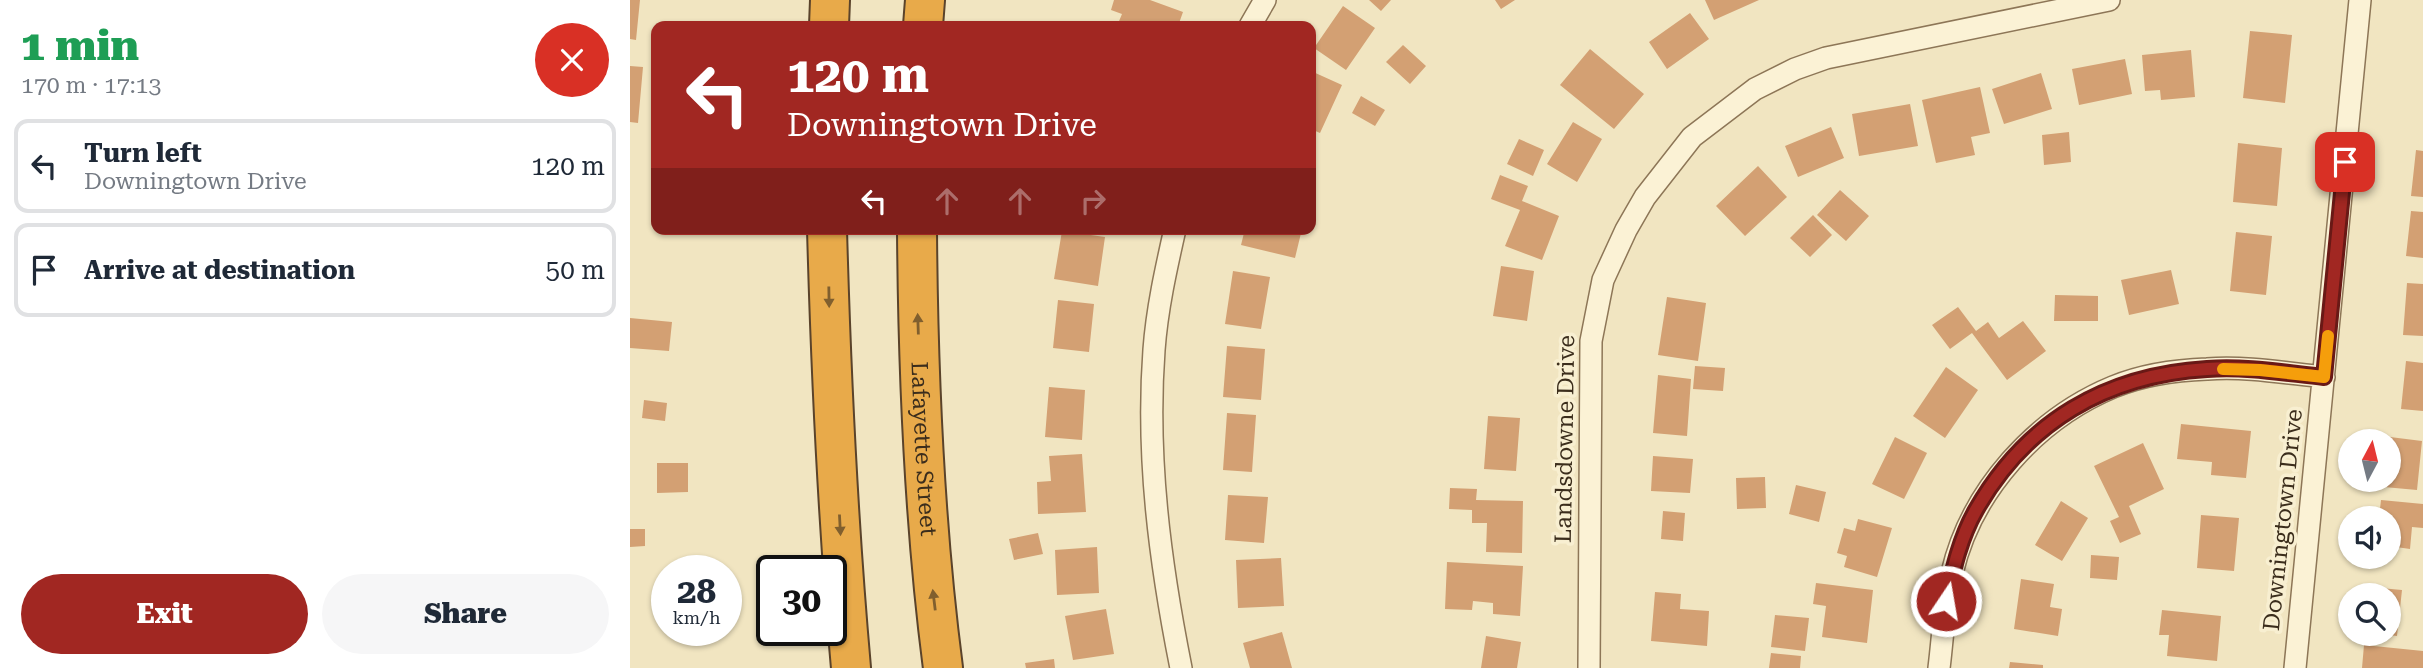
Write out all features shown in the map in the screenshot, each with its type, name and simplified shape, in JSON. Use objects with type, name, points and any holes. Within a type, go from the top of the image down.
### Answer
[{"type":"highway","points":[[828,21],[830,0]]},
{"type":"highway","points":[[923,21],[925,0]]},
{"type":"highway","points":[[827,235],[842,574],[851,668]]},
{"type":"highway","name":"Lafayette Street","points":[[917,235],[918,323],[930,570],[943,668]]},
{"type":"street","points":[[1253,21],[1265,0]]},
{"type":"street","name":"Landsdowne Drive","points":[[1589,668],[1591,341],[1603,279],[1645,197],[1692,137],[1755,89],[1795,69],[1826,58],[2109,0]]},
{"type":"street","name":"Downingtown Drive","points":[[2295,668],[2360,0]]},
{"type":"street","points":[[1174,235],[1163,280],[1154,350],[1152,442],[1156,519],[1181,668]]},
{"type":"street","points":[[1939,668],[1952,571],[1975,512],[1995,481],[2017,455],[2073,407],[2115,386],[2157,375],[2208,369],[2260,370],[2324,377]]},
{"type":"building","points":[[630,0],[640,0],[636,40],[630,39]]},
{"type":"building","points":[[1114,0],[1150,0],[1183,12],[1180,21],[1119,21],[1122,14],[1111,10]]},
{"type":"building","points":[[1369,0],[1391,0],[1381,11]]},
{"type":"building","points":[[1495,0],[1515,0],[1501,9]]},
{"type":"building","points":[[1705,0],[1759,0],[1714,20]]},
{"type":"building","points":[[1343,6],[1375,28],[1346,70],[1316,49],[1316,45]]},
{"type":"building","points":[[1690,13],[1709,39],[1667,69],[1649,42]]},
{"type":"building","points":[[2250,31],[2292,35],[2285,103],[2243,98]]},
{"type":"building","points":[[1403,45],[1426,66],[1410,84],[1386,62]]},
{"type":"building","points":[[1590,49],[1644,94],[1614,129],[1560,85]]},
{"type":"building","points":[[2191,50],[2195,97],[2161,100],[2160,90],[2145,91],[2142,55]]},
{"type":"building","points":[[2125,59],[2132,94],[2079,105],[2072,69]]},
{"type":"building","points":[[630,66],[643,67],[638,123],[630,122]]},
{"type":"building","points":[[1316,73],[1342,85],[1320,133],[1316,131]]},
{"type":"building","points":[[2041,73],[2052,109],[2004,124],[1992,89]]},
{"type":"building","points":[[1980,87],[1990,133],[1971,137],[1975,155],[1936,163],[1922,100]]},
{"type":"building","points":[[1361,96],[1385,110],[1375,126],[1352,113]]},
{"type":"building","points":[[1910,104],[1918,146],[1859,156],[1852,114]]},
{"type":"building","points":[[1573,122],[1602,139],[1577,182],[1547,164]]},
{"type":"building","points":[[1831,127],[1844,158],[1798,177],[1785,146]]},
{"type":"building","points":[[2069,132],[2071,162],[2044,165],[2042,135]]},
{"type":"building","points":[[1519,139],[1544,150],[1533,176],[1507,164]]},
{"type":"building","points":[[2238,143],[2282,148],[2277,206],[2233,202]]},
{"type":"building","points":[[2416,150],[2423,151],[2423,197],[2411,196]]},
{"type":"building","points":[[1758,166],[1787,197],[1745,236],[1716,206]]},
{"type":"building","points":[[1500,175],[1528,186],[1522,201],[1559,216],[1542,260],[1505,246],[1520,210],[1491,199]]},
{"type":"building","points":[[1840,190],[1869,216],[1846,241],[1817,215]]},
{"type":"building","points":[[2411,211],[2423,212],[2423,258],[2406,256]]},
{"type":"building","points":[[1813,215],[1832,235],[1810,257],[1790,238]]},
{"type":"building","points":[[2236,232],[2272,236],[2266,295],[2230,291]]},
{"type":"building","points":[[1061,235],[1105,237],[1098,286],[1054,279]]},
{"type":"building","points":[[1244,235],[1301,235],[1295,258],[1241,245]]},
{"type":"building","points":[[1501,266],[1534,271],[1527,321],[1493,316]]},
{"type":"building","points":[[2171,270],[2179,304],[2129,315],[2121,280]]},
{"type":"building","points":[[1233,271],[1270,277],[1261,329],[1225,324]]},
{"type":"building","points":[[2407,283],[2423,284],[2423,336],[2403,335]]},
{"type":"building","points":[[2055,295],[2098,296],[2098,321],[2054,321]]},
{"type":"building","points":[[1667,297],[1706,303],[1698,361],[1658,355]]},
{"type":"building","points":[[1058,300],[1094,304],[1089,352],[1053,348]]},
{"type":"building","points":[[1958,307],[1976,331],[1988,322],[1999,338],[2023,321],[2046,351],[2007,380],[1972,333],[1950,349],[1932,325]]},
{"type":"building","points":[[630,318],[672,322],[669,351],[630,348]]},
{"type":"building","points":[[1227,346],[1265,349],[1261,400],[1223,397]]},
{"type":"building","points":[[2406,361],[2423,363],[2423,411],[2401,409]]},
{"type":"building","points":[[1695,366],[1725,368],[1723,391],[1693,389]]},
{"type":"building","points":[[1946,367],[1978,390],[1945,438],[1913,416]]},
{"type":"building","points":[[1658,375],[1691,379],[1687,436],[1653,433]]},
{"type":"building","points":[[1049,387],[1085,390],[1082,440],[1045,437]]},
{"type":"building","points":[[644,400],[667,403],[665,421],[642,418]]},
{"type":"building","points":[[1227,413],[1256,415],[1252,472],[1223,470]]},
{"type":"building","points":[[1488,416],[1520,418],[1516,471],[1484,469]]},
{"type":"building","points":[[2181,424],[2251,431],[2246,478],[2211,475],[2212,462],[2177,459]]},
{"type":"building","points":[[1895,437],[1927,453],[1904,499],[1872,484]]},
{"type":"building","points":[[2401,438],[2422,441],[2417,490],[2401,489]]},
{"type":"building","points":[[2143,443],[2164,489],[2129,506],[2141,534],[2120,543],[2110,521],[2119,517],[2094,466]]},
{"type":"building","points":[[1082,454],[1086,512],[1038,514],[1037,482],[1051,481],[1049,456]]},
{"type":"building","points":[[1653,456],[1693,459],[1690,493],[1651,491]]},
{"type":"building","points":[[657,463],[688,463],[688,492],[657,493]]},
{"type":"building","points":[[1765,477],[1766,508],[1737,509],[1736,478]]},
{"type":"building","points":[[1796,485],[1826,492],[1819,522],[1789,514]]},
{"type":"building","points":[[1450,488],[1477,489],[1476,500],[1523,501],[1522,553],[1486,552],[1487,523],[1472,523],[1472,510],[1449,509]]},
{"type":"building","points":[[1228,495],[1268,497],[1264,543],[1225,540]]},
{"type":"building","points":[[2381,500],[2423,504],[2423,528],[2412,527],[2410,549],[2401,548],[2401,506],[2380,506]]},
{"type":"building","points":[[2061,501],[2088,518],[2062,561],[2035,545]]},
{"type":"building","points":[[1663,511],[1685,513],[1683,541],[1661,539]]},
{"type":"building","points":[[2201,515],[2239,518],[2234,571],[2197,568]]},
{"type":"building","points":[[1858,519],[1892,528],[1877,577],[1844,567],[1847,556],[1837,553],[1844,528],[1855,531]]},
{"type":"building","points":[[630,529],[645,529],[645,546],[630,547]]},
{"type":"building","points":[[1038,533],[1043,554],[1014,560],[1009,539]]},
{"type":"building","points":[[1097,547],[1099,593],[1057,595],[1055,550]]},
{"type":"building","points":[[2091,555],[2119,557],[2117,580],[2090,578]]},
{"type":"building","points":[[1281,558],[1284,606],[1238,608],[1236,560]]},
{"type":"building","points":[[1447,562],[1523,566],[1520,616],[1493,614],[1493,603],[1473,601],[1472,610],[1445,609]]},
{"type":"building","points":[[2021,579],[2054,584],[2050,607],[2062,609],[2058,636],[2014,629]]},
{"type":"building","points":[[1816,583],[1873,590],[1867,643],[1822,637],[1826,606],[1813,604]]},
{"type":"building","points":[[1655,592],[1681,594],[1680,609],[1709,611],[1707,646],[1651,641]]},
{"type":"building","points":[[1106,609],[1114,654],[1073,660],[1065,616]]},
{"type":"building","points":[[2162,610],[2221,616],[2217,661],[2167,656],[2169,635],[2159,635]]},
{"type":"building","points":[[1775,615],[1809,618],[1805,651],[1771,647]]},
{"type":"building","points":[[1282,632],[1292,668],[1250,668],[1243,643]]},
{"type":"building","points":[[1486,636],[1521,642],[1517,668],[1481,668]]},
{"type":"building","points":[[2364,646],[2423,651],[2423,668],[2362,668]]},
{"type":"building","points":[[1771,653],[1801,656],[1800,668],[1769,668]]},
{"type":"building","points":[[1054,659],[1055,668],[1026,668],[1025,663]]},
{"type":"building","points":[[2010,662],[2043,665],[2043,668],[2009,668]]},
{"type":"slow traffic","points":[[2223,369],[2324,377],[2328,336]]},
{"type":"route","points":[[1946,601],[1960,546],[1975,512],[1995,481],[2041,432],[2073,407],[2115,386],[2157,375],[2208,369],[2260,370],[2324,377],[2345,162]]}]
